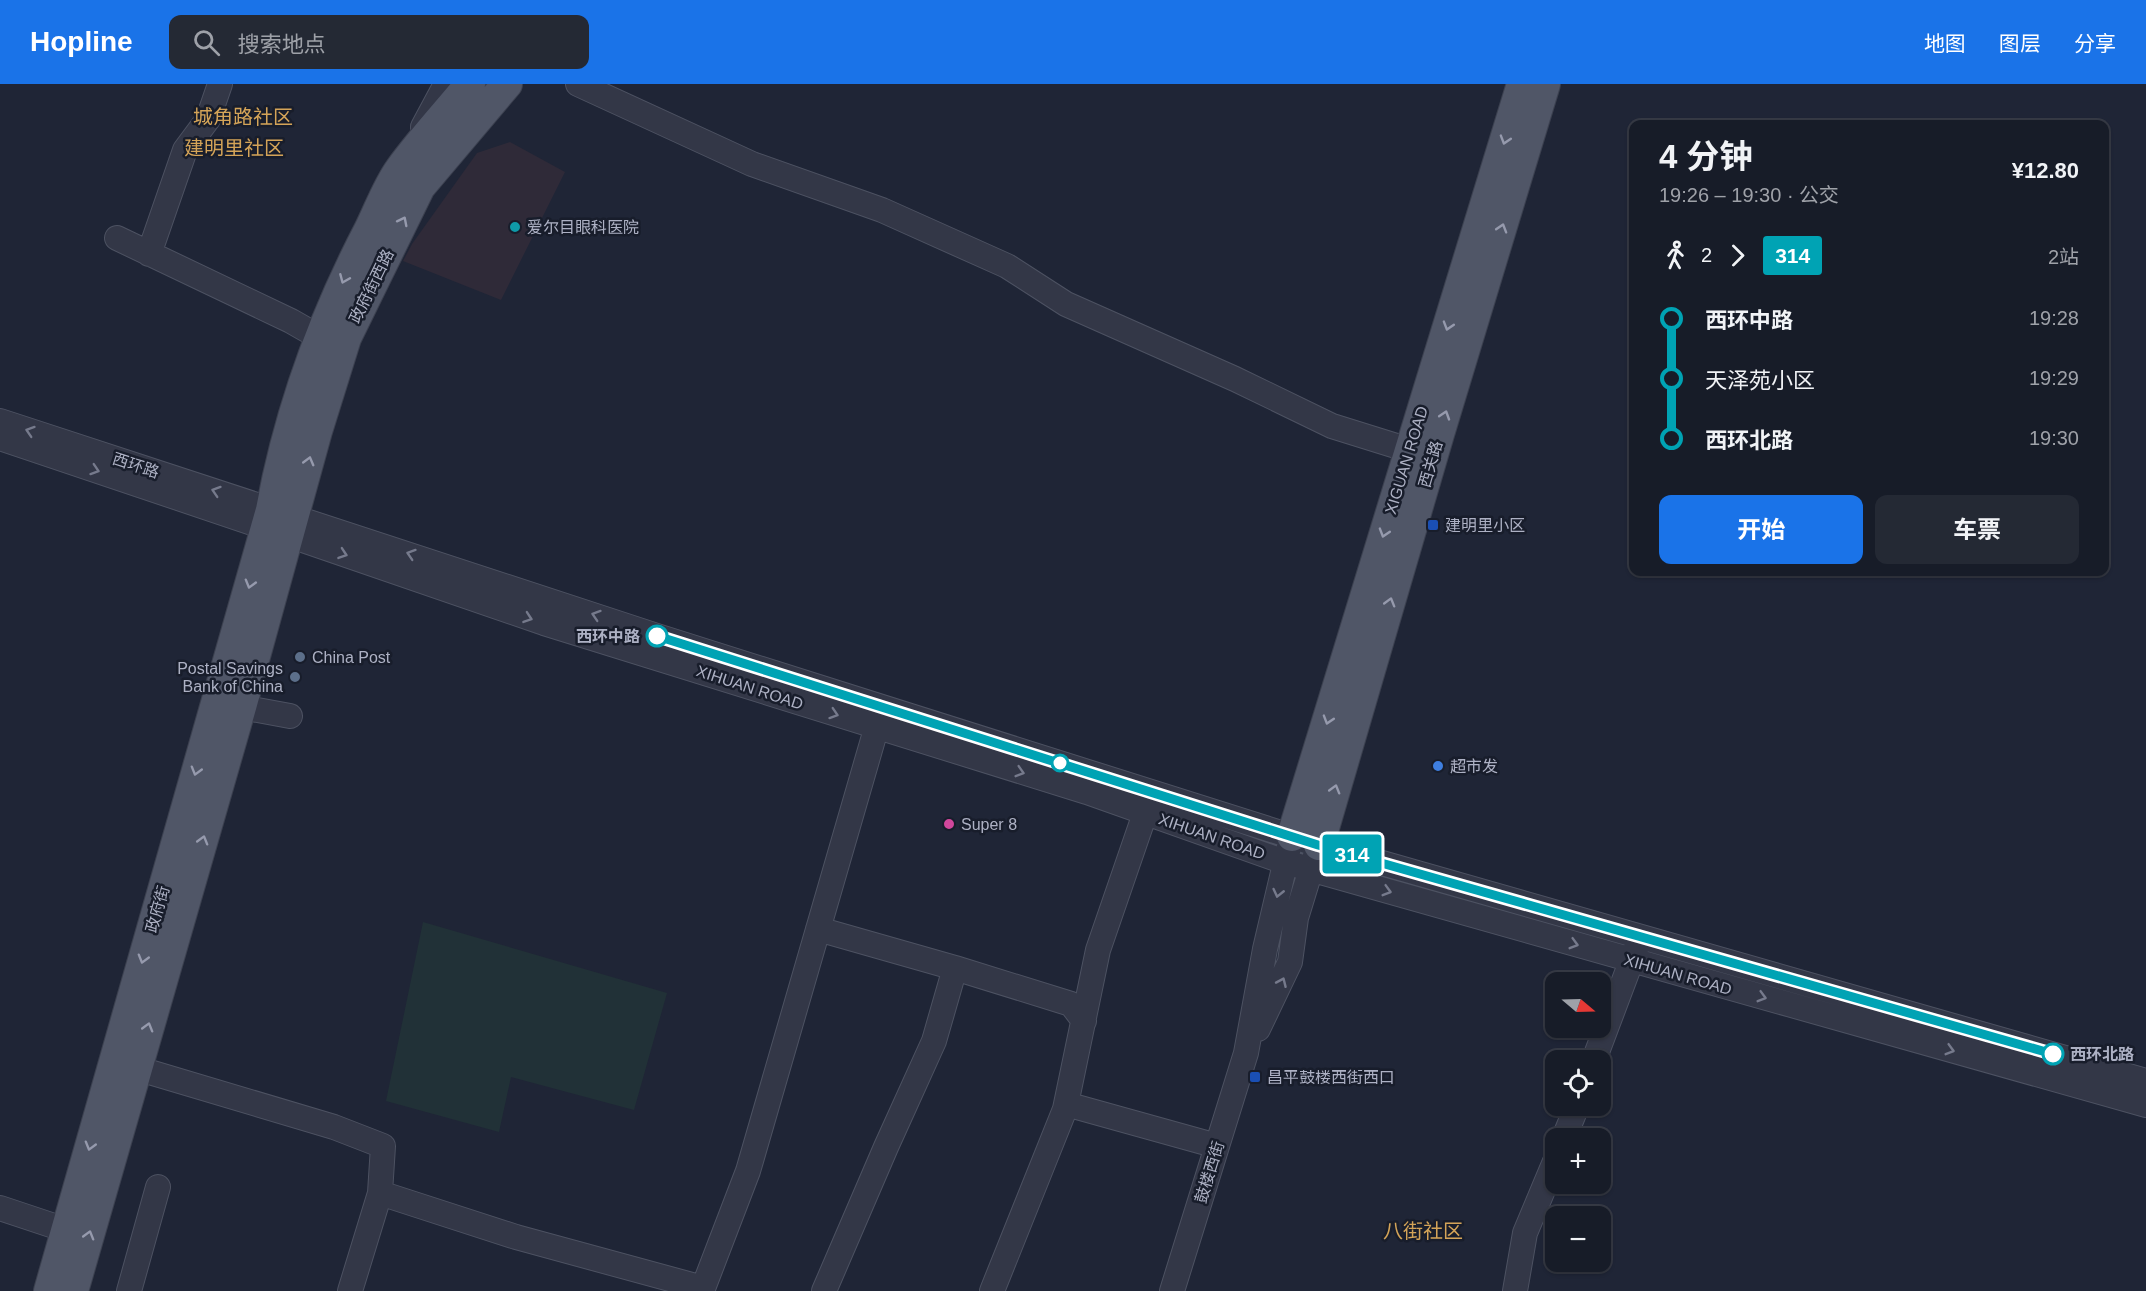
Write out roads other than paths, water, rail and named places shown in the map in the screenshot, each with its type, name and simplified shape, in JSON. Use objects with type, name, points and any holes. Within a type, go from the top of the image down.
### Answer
[{"type":"main road","name":"政府街西路","points":[[280,522],[279,467],[319,337],[350,266],[399,171],[470,84]]},
{"type":"main road","name":"政府街西路","points":[[280,522],[317,431],[346,338],[420,187],[507,84]]},
{"type":"main road","name":"XIGUAN ROAD","points":[[1301,853],[1408,450],[1522,84]]},
{"type":"main road","name":"西关路","points":[[1301,853],[1439,434],[1545,84]]},
{"type":"main road","name":"政府街","points":[[73,1291],[241,707],[280,522]]},
{"type":"main road","name":"政府街","points":[[50,1291],[66,1230],[280,522]]},
{"type":"street","points":[[149,254],[185,150],[208,119],[220,84]]},
{"type":"street","points":[[399,171],[446,84]]},
{"type":"street","points":[[578,84],[752,164],[882,210],[1007,266],[1066,303],[1235,378],[1332,426],[1408,450]]},
{"type":"street","points":[[117,238],[291,321],[319,337]]},
{"type":"street","name":"西环路","points":[[0,421],[280,522]]},
{"type":"street","name":"西环路","points":[[0,438],[280,522]]},
{"type":"street","name":"XIHUAN ROAD","points":[[280,522],[879,717],[1087,792],[1149,802],[1632,960],[2146,1105]]},
{"type":"street","points":[[241,707],[290,716]]},
{"type":"street","points":[[380,1193],[516,1238],[703,1290],[748,1171],[879,717]]},
{"type":"street","points":[[992,1291],[1066,1104],[1098,950],[1149,802]]},
{"type":"street","name":"XIHUAN ROAD","points":[[1301,853],[1641,936],[2146,1081]]},
{"type":"street","name":"鼓楼西街","points":[[1172,1291],[1246,1053],[1278,991],[1290,962],[1301,853]]},
{"type":"street","points":[[818,929],[1071,1004],[1084,1021]]},
{"type":"street","points":[[1598,1050],[1641,936]]},
{"type":"street","points":[[824,1291],[885,1147],[934,1041],[955,968]]},
{"type":"street","points":[[136,1068],[334,1127],[383,1146],[380,1193],[350,1291]]},
{"type":"street","points":[[1066,1104],[1217,1146]]},
{"type":"street","points":[[1515,1291],[1525,1233],[1545,1185]]},
{"type":"street","points":[[129,1291],[158,1187]]},
{"type":"street","points":[[0,1208],[66,1230]]},
{"type":"place","name":"爱尔目眼科医院","points":[[515,227]]},
{"type":"place","name":"建明里小区","points":[[1433,525]]},
{"type":"place","name":"西环中路","points":[[657,636]]},
{"type":"place","name":"China Post","points":[[300,657]]},
{"type":"place","name":"Postal Savings Bank of China","points":[[295,677]]},
{"type":"place","name":"超市发","points":[[1438,766]]},
{"type":"place","name":"Super 8","points":[[949,824]]},
{"type":"place","name":"西环北路","points":[[2053,1054]]},
{"type":"place","name":"昌平鼓楼西街西口","points":[[1255,1077]]},
{"type":"district","name":"城角路社区","points":[[243,117]]},
{"type":"district","name":"建明里社区","points":[[234,148]]},
{"type":"district","name":"八街社区","points":[[1423,1231]]}]
